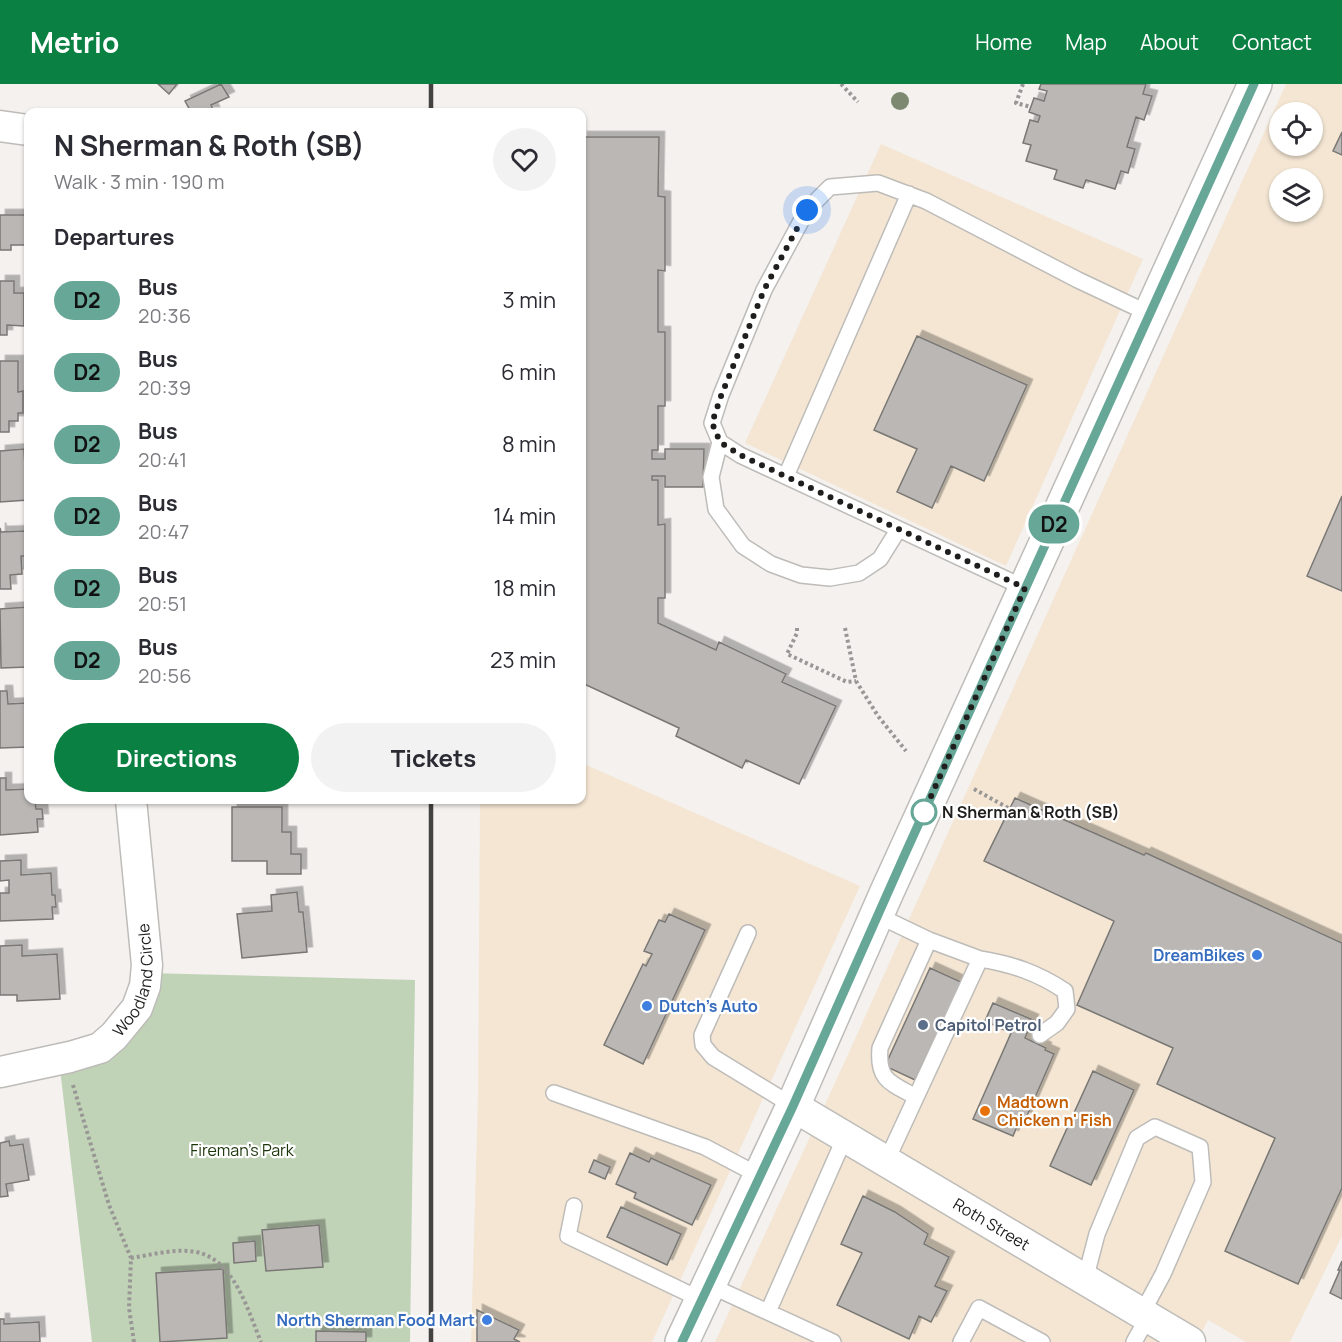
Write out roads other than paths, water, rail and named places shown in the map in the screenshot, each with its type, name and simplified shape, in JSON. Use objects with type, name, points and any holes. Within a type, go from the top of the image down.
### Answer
[{"type":"street","points":[[682,1342],[793,1106],[877,915],[1254,84]]},
{"type":"street","points":[[0,126],[24,129]]},
{"type":"street","name":"Woodland Circle","points":[[0,1072],[100,1048],[114,1036],[137,1008],[145,986],[147,965],[131,804]]},
{"type":"street","name":"Roth Street","points":[[793,1106],[1085,1280],[1141,1324],[1190,1342]]},
{"type":"lane","points":[[1025,588],[740,455],[720,442],[712,423],[764,290],[807,210],[830,187],[878,183],[926,201],[1078,280],[1150,314]]},
{"type":"lane","points":[[786,476],[909,194]]},
{"type":"lane","points":[[720,442],[711,477],[716,509],[743,546],[771,564],[801,575],[830,578],[859,573],[880,559],[898,530]]},
{"type":"lane","points":[[877,915],[929,940],[980,959],[1000,962],[1044,977],[1065,991],[1067,1009],[1057,1023],[1040,1035]]},
{"type":"lane","points":[[748,933],[702,1035],[703,1045],[713,1057],[793,1106]]},
{"type":"lane","points":[[916,1097],[887,1081],[878,1066],[880,1048],[893,1034],[910,997],[929,940]]},
{"type":"lane","points":[[886,1161],[916,1097],[932,1053],[950,1014],[980,959]]},
{"type":"lane","points":[[554,1093],[705,1147],[760,1176]]},
{"type":"lane","points":[[1085,1280],[1097,1234],[1137,1138],[1155,1127],[1200,1148],[1203,1182],[1141,1324]]},
{"type":"lane","points":[[768,1312],[845,1137]]},
{"type":"lane","points":[[574,1206],[568,1236],[705,1293],[768,1312],[833,1342]]},
{"type":"lane","points":[[961,1342],[979,1308],[1042,1342]]},
{"type":"railway","points":[[431,84],[431,108]]},
{"type":"railway","points":[[431,804],[431,1342]]},
{"type":"place","name":"N Sherman & Roth (SB)","points":[[924,812]]},
{"type":"place","name":"DreamBikes","points":[[1257,955]]},
{"type":"place","name":"Dutch's Auto","points":[[647,1006]]},
{"type":"place","name":"Capitol Petrol","points":[[923,1025]]},
{"type":"place","name":"Madtown Chicken n' Fish","points":[[985,1111]]},
{"type":"place","name":"North Sherman Food Mart","points":[[487,1320]]},
{"type":"park label","name":"Fireman's Park","points":[[242,1150]]}]
